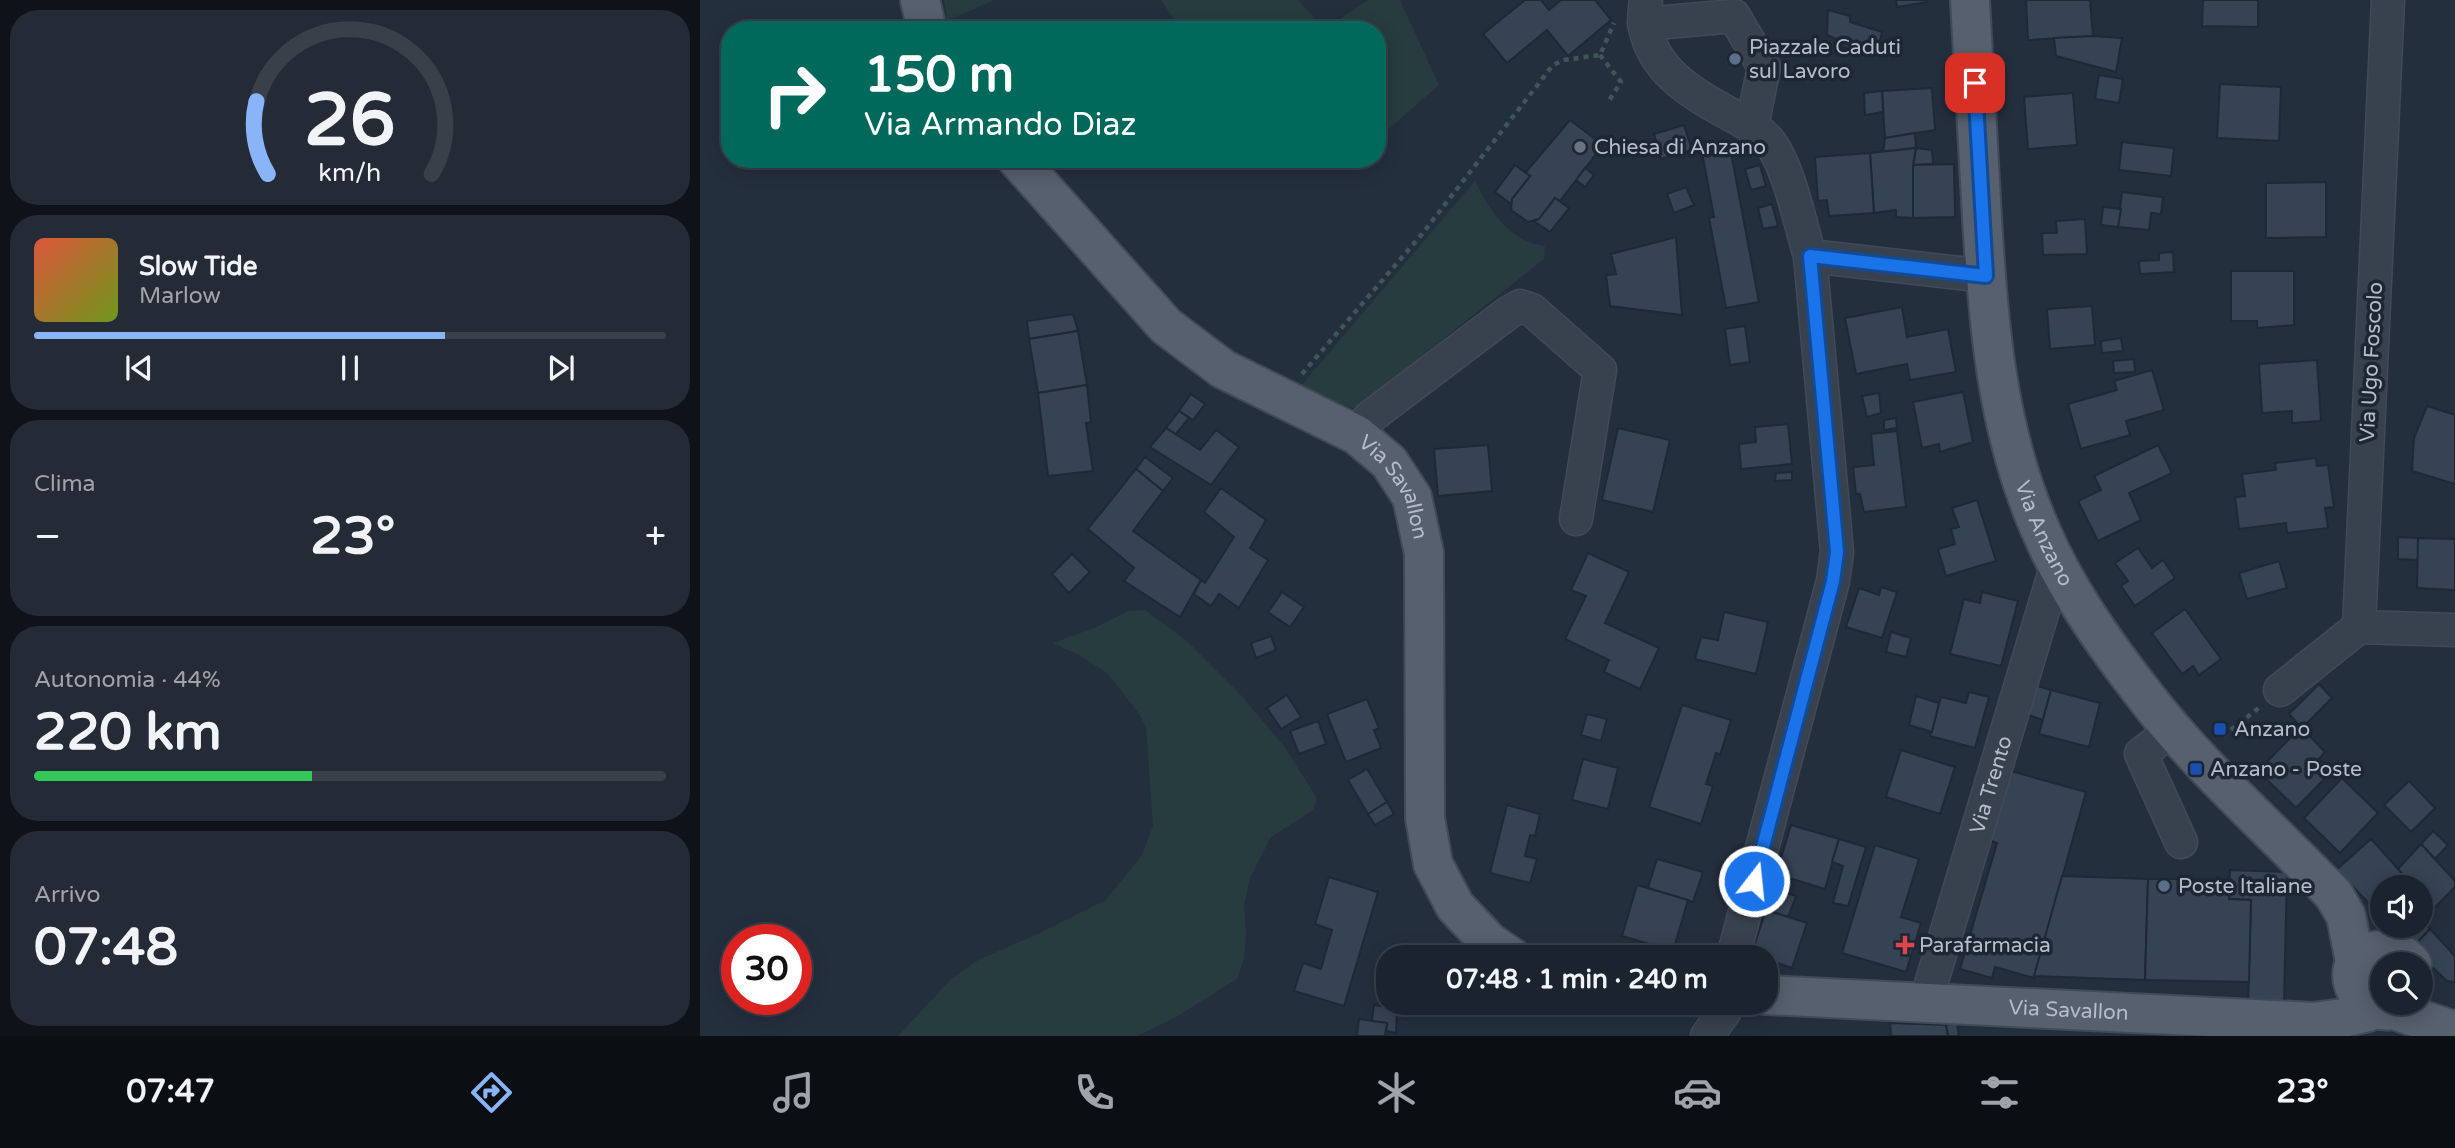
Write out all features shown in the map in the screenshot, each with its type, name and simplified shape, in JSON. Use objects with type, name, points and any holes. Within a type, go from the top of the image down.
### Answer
[{"type":"main road","points":[[920,0],[925,21]]},
{"type":"main road","name":"Via Anzano","points":[[1970,0],[1992,336],[2006,422],[2040,531],[2094,626],[2118,661],[2173,729],[2334,895],[2346,916],[2354,971],[2353,995],[2370,1001]]},
{"type":"main road","name":"Via Savallon","points":[[1025,168],[1166,326],[1223,369],[1357,435],[1389,462],[1412,497],[1424,554],[1425,818],[1433,864],[1455,906],[1493,945]]},
{"type":"main road","points":[[2334,895],[2396,952]]},
{"type":"main road","points":[[2282,1019],[2314,1005],[2354,971],[2370,953]]},
{"type":"main road","points":[[2433,993],[2455,1015]]},
{"type":"main road","name":"Via Savallon","points":[[1778,996],[2314,1021],[2370,1013]]},
{"type":"main road","points":[[2410,1015],[2455,1034]]},
{"type":"street","name":"Via Ugo Foscolo","points":[[2359,627],[2388,0]]},
{"type":"street","points":[[1635,15],[1661,64],[1687,89],[1752,126],[1768,140],[1781,162],[1810,256],[1837,552],[1830,594],[1736,945]]},
{"type":"street","points":[[1635,15],[1734,16],[1764,67],[1752,126]]},
{"type":"street","points":[[1810,256],[1986,276]]},
{"type":"street","points":[[1357,435],[1369,418],[1508,313],[1520,306],[1532,310],[1600,370],[1576,520]]},
{"type":"street","name":"Via Trento","points":[[1925,1004],[2057,564]]},
{"type":"street","points":[[2280,690],[2359,627],[2455,630]]},
{"type":"street","points":[[2173,729],[2141,754],[2181,842]]},
{"type":"street","points":[[1707,1036],[1722,1015]]},
{"type":"path","points":[[1282,397],[1422,234],[1553,65],[1564,60],[1600,55],[1635,15]]},
{"type":"path","points":[[1600,55],[1621,82],[1608,102]]},
{"type":"path","points":[[2214,743],[2280,690]]},
{"type":"green space","points":[[944,0],[994,0],[947,21]]},
{"type":"green space","points":[[1161,0],[1298,0],[1318,21],[1175,21]]},
{"type":"green space","points":[[1368,0],[1400,0],[1439,85],[1386,131],[1386,21],[1337,21]]},
{"type":"green space","points":[[1475,181],[1502,223],[1521,238],[1545,246],[1544,259],[1355,409],[1299,388]]},
{"type":"green space","points":[[1145,610],[1187,641],[1239,693],[1283,745],[1317,798],[1313,810],[1271,837],[1250,878],[1244,906],[1244,959],[1237,979],[1176,1017],[1137,1036],[898,1036],[951,979],[978,960],[1106,900],[1142,855],[1153,826],[1146,727],[1138,712],[1107,673],[1079,655],[1053,643],[1099,626],[1128,611]]},
{"type":"building","points":[[1525,0],[1541,0],[1549,10],[1561,0],[1595,0],[1611,20],[1568,56],[1547,30],[1507,63],[1483,34]]},
{"type":"building","points":[[1896,0],[1927,0],[1927,2],[1897,7]]},
{"type":"building","points":[[2026,0],[2090,0],[2093,36],[2028,40]]},
{"type":"building","points":[[2203,0],[2258,0],[2258,27],[2202,26]]},
{"type":"building","points":[[1828,10],[1850,16],[1850,22],[1882,32],[1877,55],[1842,46],[1843,42],[1827,35]]},
{"type":"building","points":[[2054,38],[2122,38],[2116,72],[2056,56]]},
{"type":"building","points":[[2099,75],[2123,79],[2119,103],[2095,99]]},
{"type":"building","points":[[2220,84],[2281,87],[2279,141],[2217,138]]},
{"type":"building","points":[[1932,88],[1935,130],[1885,138],[1882,91]]},
{"type":"building","points":[[1882,91],[1883,112],[1865,115],[1864,93]]},
{"type":"building","points":[[2073,93],[2077,145],[2028,149],[2024,97]]},
{"type":"building","points":[[1570,120],[1603,145],[1560,201],[1555,198],[1539,219],[1528,222],[1511,210],[1512,199],[1530,176],[1525,173]]},
{"type":"building","points":[[1684,125],[1692,150],[1661,159],[1654,134]]},
{"type":"building","points":[[1915,133],[1916,148],[1883,153],[1885,138]]},
{"type":"building","points":[[1729,142],[1759,302],[1726,308],[1709,218],[1714,217],[1701,147]]},
{"type":"building","points":[[2122,142],[2174,148],[2171,176],[2119,170]]},
{"type":"building","points":[[1916,148],[1932,150],[1933,164],[1913,165]]},
{"type":"building","points":[[1916,148],[1913,165],[1913,218],[1896,217],[1896,210],[1874,213],[1870,153]]},
{"type":"building","points":[[1870,153],[1874,213],[1829,216],[1827,200],[1818,201],[1815,157]]},
{"type":"building","points":[[1954,164],[1955,217],[1913,218],[1913,165]]},
{"type":"building","points":[[1515,165],[1530,176],[1511,204],[1495,192]]},
{"type":"building","points":[[1760,165],[1766,186],[1751,190],[1745,169]]},
{"type":"building","points":[[1585,168],[1594,175],[1585,187],[1576,180]]},
{"type":"building","points":[[2326,182],[2326,237],[2266,238],[2266,183]]},
{"type":"building","points":[[1686,187],[1694,205],[1674,213],[1667,194]]},
{"type":"building","points":[[2122,192],[2163,197],[2161,214],[2151,213],[2149,230],[2118,227]]},
{"type":"building","points":[[1555,198],[1569,208],[1550,232],[1534,221],[1539,219]]},
{"type":"building","points":[[1772,204],[1778,226],[1763,229],[1758,208]]},
{"type":"building","points":[[2103,207],[2121,209],[2118,227],[2101,225]]},
{"type":"building","points":[[2085,219],[2087,254],[2043,255],[2042,233],[2057,233],[2056,221]]},
{"type":"building","points":[[1676,237],[1682,315],[1610,306],[1606,275],[1616,274],[1611,254]]},
{"type":"building","points":[[2173,252],[2174,272],[2140,274],[2139,261],[2159,260],[2159,253]]},
{"type":"building","points":[[2231,271],[2294,271],[2294,325],[2257,328],[2257,321],[2231,321]]},
{"type":"building","points":[[2092,306],[2095,345],[2050,349],[2047,309]]},
{"type":"building","points":[[1902,307],[1907,337],[1948,329],[1956,372],[1910,380],[1907,364],[1856,374],[1845,318]]},
{"type":"building","points":[[1073,314],[1078,331],[1029,339],[1027,321]]},
{"type":"building","points":[[1745,326],[1750,362],[1730,365],[1725,329]]},
{"type":"building","points":[[1078,331],[1087,385],[1038,393],[1029,339]]},
{"type":"building","points":[[2121,338],[2123,351],[2102,353],[2101,341]]},
{"type":"building","points":[[2134,359],[2135,372],[2114,373],[2113,361]]},
{"type":"building","points":[[2317,360],[2321,421],[2292,423],[2292,411],[2262,413],[2259,364]]},
{"type":"building","points":[[2152,370],[2164,410],[2126,421],[2130,435],[2081,449],[2068,404],[2117,390],[2114,381]]},
{"type":"building","points":[[1087,385],[1091,422],[1086,423],[1093,471],[1048,476],[1038,393]]},
{"type":"building","points":[[1963,392],[1973,442],[1940,452],[1939,444],[1922,448],[1913,402]]},
{"type":"building","points":[[1879,393],[1881,413],[1867,417],[1862,396]]},
{"type":"building","points":[[1191,394],[1205,404],[1193,420],[1179,411]]},
{"type":"building","points":[[2427,406],[2455,415],[2455,484],[2412,471],[2414,438]]},
{"type":"building","points":[[1179,411],[1189,418],[1176,434],[1166,428]]},
{"type":"building","points":[[1896,418],[1897,428],[1884,430],[1884,420]]},
{"type":"building","points":[[1788,424],[1792,464],[1741,469],[1739,444],[1756,442],[1755,427]]},
{"type":"building","points":[[1166,428],[1200,450],[1216,430],[1239,447],[1211,485],[1150,447]]},
{"type":"building","points":[[1618,428],[1670,440],[1653,512],[1602,500]]},
{"type":"building","points":[[1897,431],[1906,507],[1864,512],[1860,494],[1856,494],[1853,467],[1874,465],[1871,434]]},
{"type":"building","points":[[1488,445],[1492,491],[1438,496],[1434,449]]},
{"type":"building","points":[[2158,445],[2172,473],[2129,493],[2141,520],[2098,541],[2078,501],[2101,490],[2094,476]]},
{"type":"building","points":[[1145,457],[1173,478],[1163,491],[1136,469]]},
{"type":"building","points":[[2316,458],[2317,466],[2328,465],[2334,507],[2325,508],[2328,528],[2287,533],[2286,523],[2239,529],[2235,497],[2245,496],[2242,474],[2276,470],[2275,463]]},
{"type":"building","points":[[1136,469],[1163,491],[1133,531],[1201,580],[1180,617],[1124,581],[1134,568],[1088,529]]},
{"type":"building","points":[[1792,472],[1792,480],[1775,481],[1776,473]]},
{"type":"building","points":[[1221,488],[1266,520],[1250,548],[1268,560],[1239,608],[1219,594],[1211,606],[1194,594],[1201,580],[1205,583],[1234,537],[1204,512]]},
{"type":"building","points":[[1977,500],[1996,561],[1946,576],[1938,549],[1955,544],[1951,529],[1959,527],[1952,508]]},
{"type":"building","points":[[2398,537],[2418,538],[2418,560],[2398,559]]},
{"type":"building","points":[[2418,538],[2455,539],[2455,590],[2417,588]]},
{"type":"building","points":[[2138,548],[2152,568],[2163,560],[2175,578],[2135,606],[2121,586],[2128,581],[2115,563]]},
{"type":"building","points":[[1588,553],[1629,572],[1605,623],[1659,648],[1640,689],[1604,672],[1609,660],[1565,639],[1586,596],[1571,590]]},
{"type":"building","points":[[1072,554],[1090,572],[1069,593],[1052,574]]},
{"type":"building","points":[[2279,561],[2287,588],[2247,599],[2239,573]]},
{"type":"building","points":[[1881,587],[1897,592],[1882,638],[1846,627],[1859,588],[1879,595]]},
{"type":"building","points":[[1282,592],[1304,607],[1290,627],[1268,612]]},
{"type":"building","points":[[1982,592],[2018,601],[2001,666],[1950,654],[1964,599],[1980,603]]},
{"type":"building","points":[[2185,609],[2221,659],[2199,675],[2193,666],[2182,674],[2152,633]]},
{"type":"building","points":[[1724,612],[1768,622],[1756,674],[1695,659],[1701,637],[1718,640]]},
{"type":"building","points":[[1891,632],[1911,638],[1906,657],[1886,652]]},
{"type":"building","points":[[1271,636],[1276,650],[1256,658],[1251,643]]},
{"type":"building","points":[[2319,684],[2332,698],[2302,728],[2289,714]]},
{"type":"building","points":[[2034,685],[2051,690],[2043,720],[2026,714]]},
{"type":"building","points":[[2051,690],[2100,703],[2089,747],[2039,734]]},
{"type":"building","points":[[1969,692],[1989,697],[1975,748],[1930,736],[1941,697],[1966,703]]},
{"type":"building","points":[[1287,695],[1301,717],[1281,729],[1267,708]]},
{"type":"building","points":[[1916,696],[1939,703],[1932,732],[1909,725]]},
{"type":"building","points":[[1367,699],[1379,728],[1374,730],[1381,748],[1346,762],[1327,714]]},
{"type":"building","points":[[1682,705],[1731,720],[1720,755],[1716,753],[1706,784],[1713,786],[1701,824],[1649,807]]},
{"type":"building","points":[[1587,714],[1607,719],[1601,741],[1581,735]]},
{"type":"building","points":[[1318,721],[1326,744],[1299,754],[1290,731]]},
{"type":"building","points":[[2301,727],[2325,752],[2319,759],[2332,771],[2296,808],[2258,771]]},
{"type":"building","points":[[1901,750],[1955,767],[1940,814],[1886,797]]},
{"type":"building","points":[[1583,759],[1618,768],[1608,809],[1572,800]]},
{"type":"building","points":[[1367,769],[1387,802],[1368,814],[1348,780]]},
{"type":"building","points":[[2007,770],[2086,792],[2034,978],[1995,967],[1992,978],[1960,969],[1997,843],[1987,839]]},
{"type":"building","points":[[2342,778],[2378,813],[2340,853],[2304,818]]},
{"type":"building","points":[[2409,781],[2435,808],[2411,832],[2384,805]]},
{"type":"building","points":[[1387,802],[1394,814],[1375,825],[1368,814]]},
{"type":"building","points":[[1507,805],[1540,814],[1535,836],[1530,835],[1525,856],[1537,859],[1530,883],[1490,873]]},
{"type":"building","points":[[1791,825],[1839,839],[1825,889],[1776,874]]},
{"type":"building","points":[[2433,831],[2448,845],[2435,859],[2421,844]]},
{"type":"building","points":[[1839,839],[1866,847],[1848,906],[1833,903],[1843,866],[1832,862]]},
{"type":"building","points":[[2371,839],[2403,875],[2370,875],[2370,904],[2336,870]]},
{"type":"building","points":[[2421,844],[2455,881],[2455,887],[2433,909],[2433,875],[2403,875],[2398,869]]},
{"type":"building","points":[[1875,845],[1919,859],[1901,917],[1921,923],[1906,972],[1842,953]]},
{"type":"building","points":[[1657,859],[1703,872],[1693,902],[1648,888]]},
{"type":"building","points":[[2230,870],[2287,872],[2284,1004],[2248,1003],[2251,900],[2229,899]]},
{"type":"building","points":[[2062,876],[2148,879],[2145,980],[2034,976]]},
{"type":"building","points":[[1329,877],[1378,892],[1344,1006],[1294,991],[1303,963],[1321,969],[1332,930],[1315,924]]},
{"type":"building","points":[[2148,879],[2230,879],[2229,899],[2251,900],[2249,982],[2145,980]]},
{"type":"building","points":[[1637,885],[1688,900],[1675,945],[1653,945],[1622,936]]},
{"type":"building","points":[[1772,888],[1796,896],[1788,917],[1766,910]]},
{"type":"building","points":[[1766,910],[1807,923],[1792,968],[1778,963],[1778,945],[1754,945]]},
{"type":"building","points":[[2433,932],[2455,956],[2455,982],[2447,981],[2433,968],[2433,952],[2416,952],[2412,948],[2421,938],[2433,938]]},
{"type":"building","points":[[2402,938],[2421,938],[2412,948]]},
{"type":"building","points":[[1374,1005],[1376,1015],[1397,1015],[1396,1033],[1386,1031],[1387,1023],[1372,1021]]},
{"type":"building","points":[[1359,1019],[1387,1023],[1385,1036],[1357,1036]]},
{"type":"building","points":[[1890,1023],[1946,1025],[1948,1036],[1891,1036]]},
{"type":"building","points":[[1957,1023],[1959,1036],[1948,1036],[1946,1025]]},
{"type":"place","name":"Piazzale Caduti sul Lavoro","points":[[1735,59]]},
{"type":"place","name":"Chiesa di Anzano","points":[[1580,147]]},
{"type":"place","name":"Anzano","points":[[2220,729]]},
{"type":"place","name":"Anzano - Poste","points":[[2196,769]]},
{"type":"place","name":"Poste Italiane","points":[[2164,886]]},
{"type":"place","name":"Parafarmacia","points":[[1905,945]]},
{"type":"route","points":[[1754,881],[1833,581],[1837,552],[1810,256],[1986,276],[1975,83]]}]
